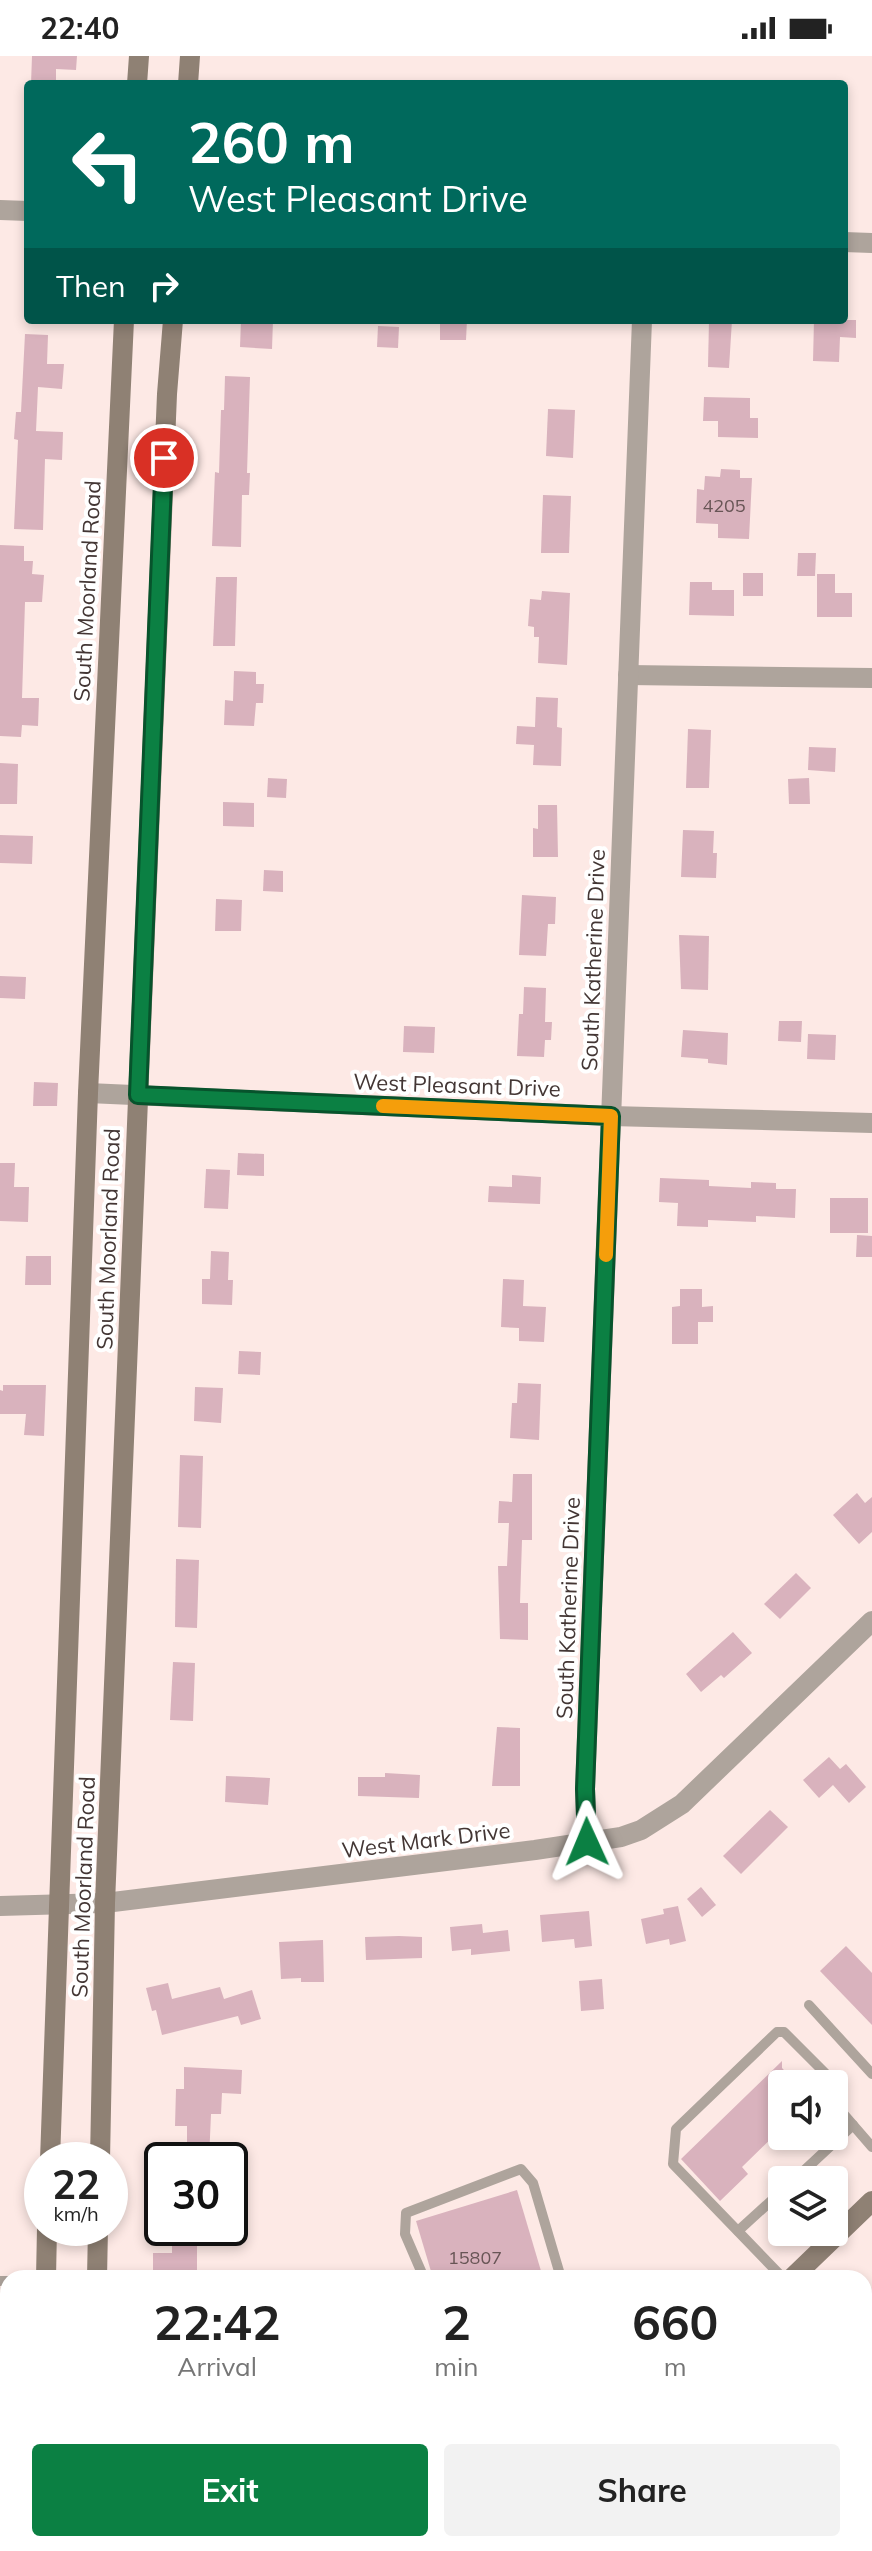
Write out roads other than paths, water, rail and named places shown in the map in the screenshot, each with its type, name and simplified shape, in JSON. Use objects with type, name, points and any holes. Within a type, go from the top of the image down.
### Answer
[{"type":"main road","points":[[137,80],[139,56]]},
{"type":"main road","points":[[188,80],[190,56]]},
{"type":"main road","name":"South Moorland Road","points":[[51,2142],[88,1093],[124,324]]},
{"type":"main road","name":"South Moorland Road","points":[[100,2142],[105,1903],[167,394],[173,324]]},
{"type":"main road","points":[[800,2270],[872,2201]]},
{"type":"main road","points":[[46,2270],[47,2246]]},
{"type":"main road","points":[[97,2270],[98,2246]]},
{"type":"street","points":[[0,210],[24,211]]},
{"type":"street","points":[[848,242],[872,243]]},
{"type":"street","name":"South Katherine Drive","points":[[587,1842],[585,1789],[642,324]]},
{"type":"street","points":[[628,675],[872,678]]},
{"type":"street","name":"West Pleasant Drive","points":[[88,1093],[611,1116],[872,1123]]},
{"type":"street","name":"West Mark Drive","points":[[0,1906],[105,1903],[621,1837],[641,1830],[682,1804],[872,1621]]},
{"type":"lane","points":[[809,2005],[872,2074]]},
{"type":"lane","points":[[775,2270],[673,2164],[676,2129],[777,2032],[784,2032],[822,2070]]},
{"type":"lane","points":[[848,2119],[872,2147]]},
{"type":"lane","points":[[809,2166],[853,2125]]},
{"type":"lane","points":[[421,2270],[405,2234],[406,2213],[521,2169],[533,2183],[559,2270]]},
{"type":"lane","points":[[738,2231],[768,2204]]}]
